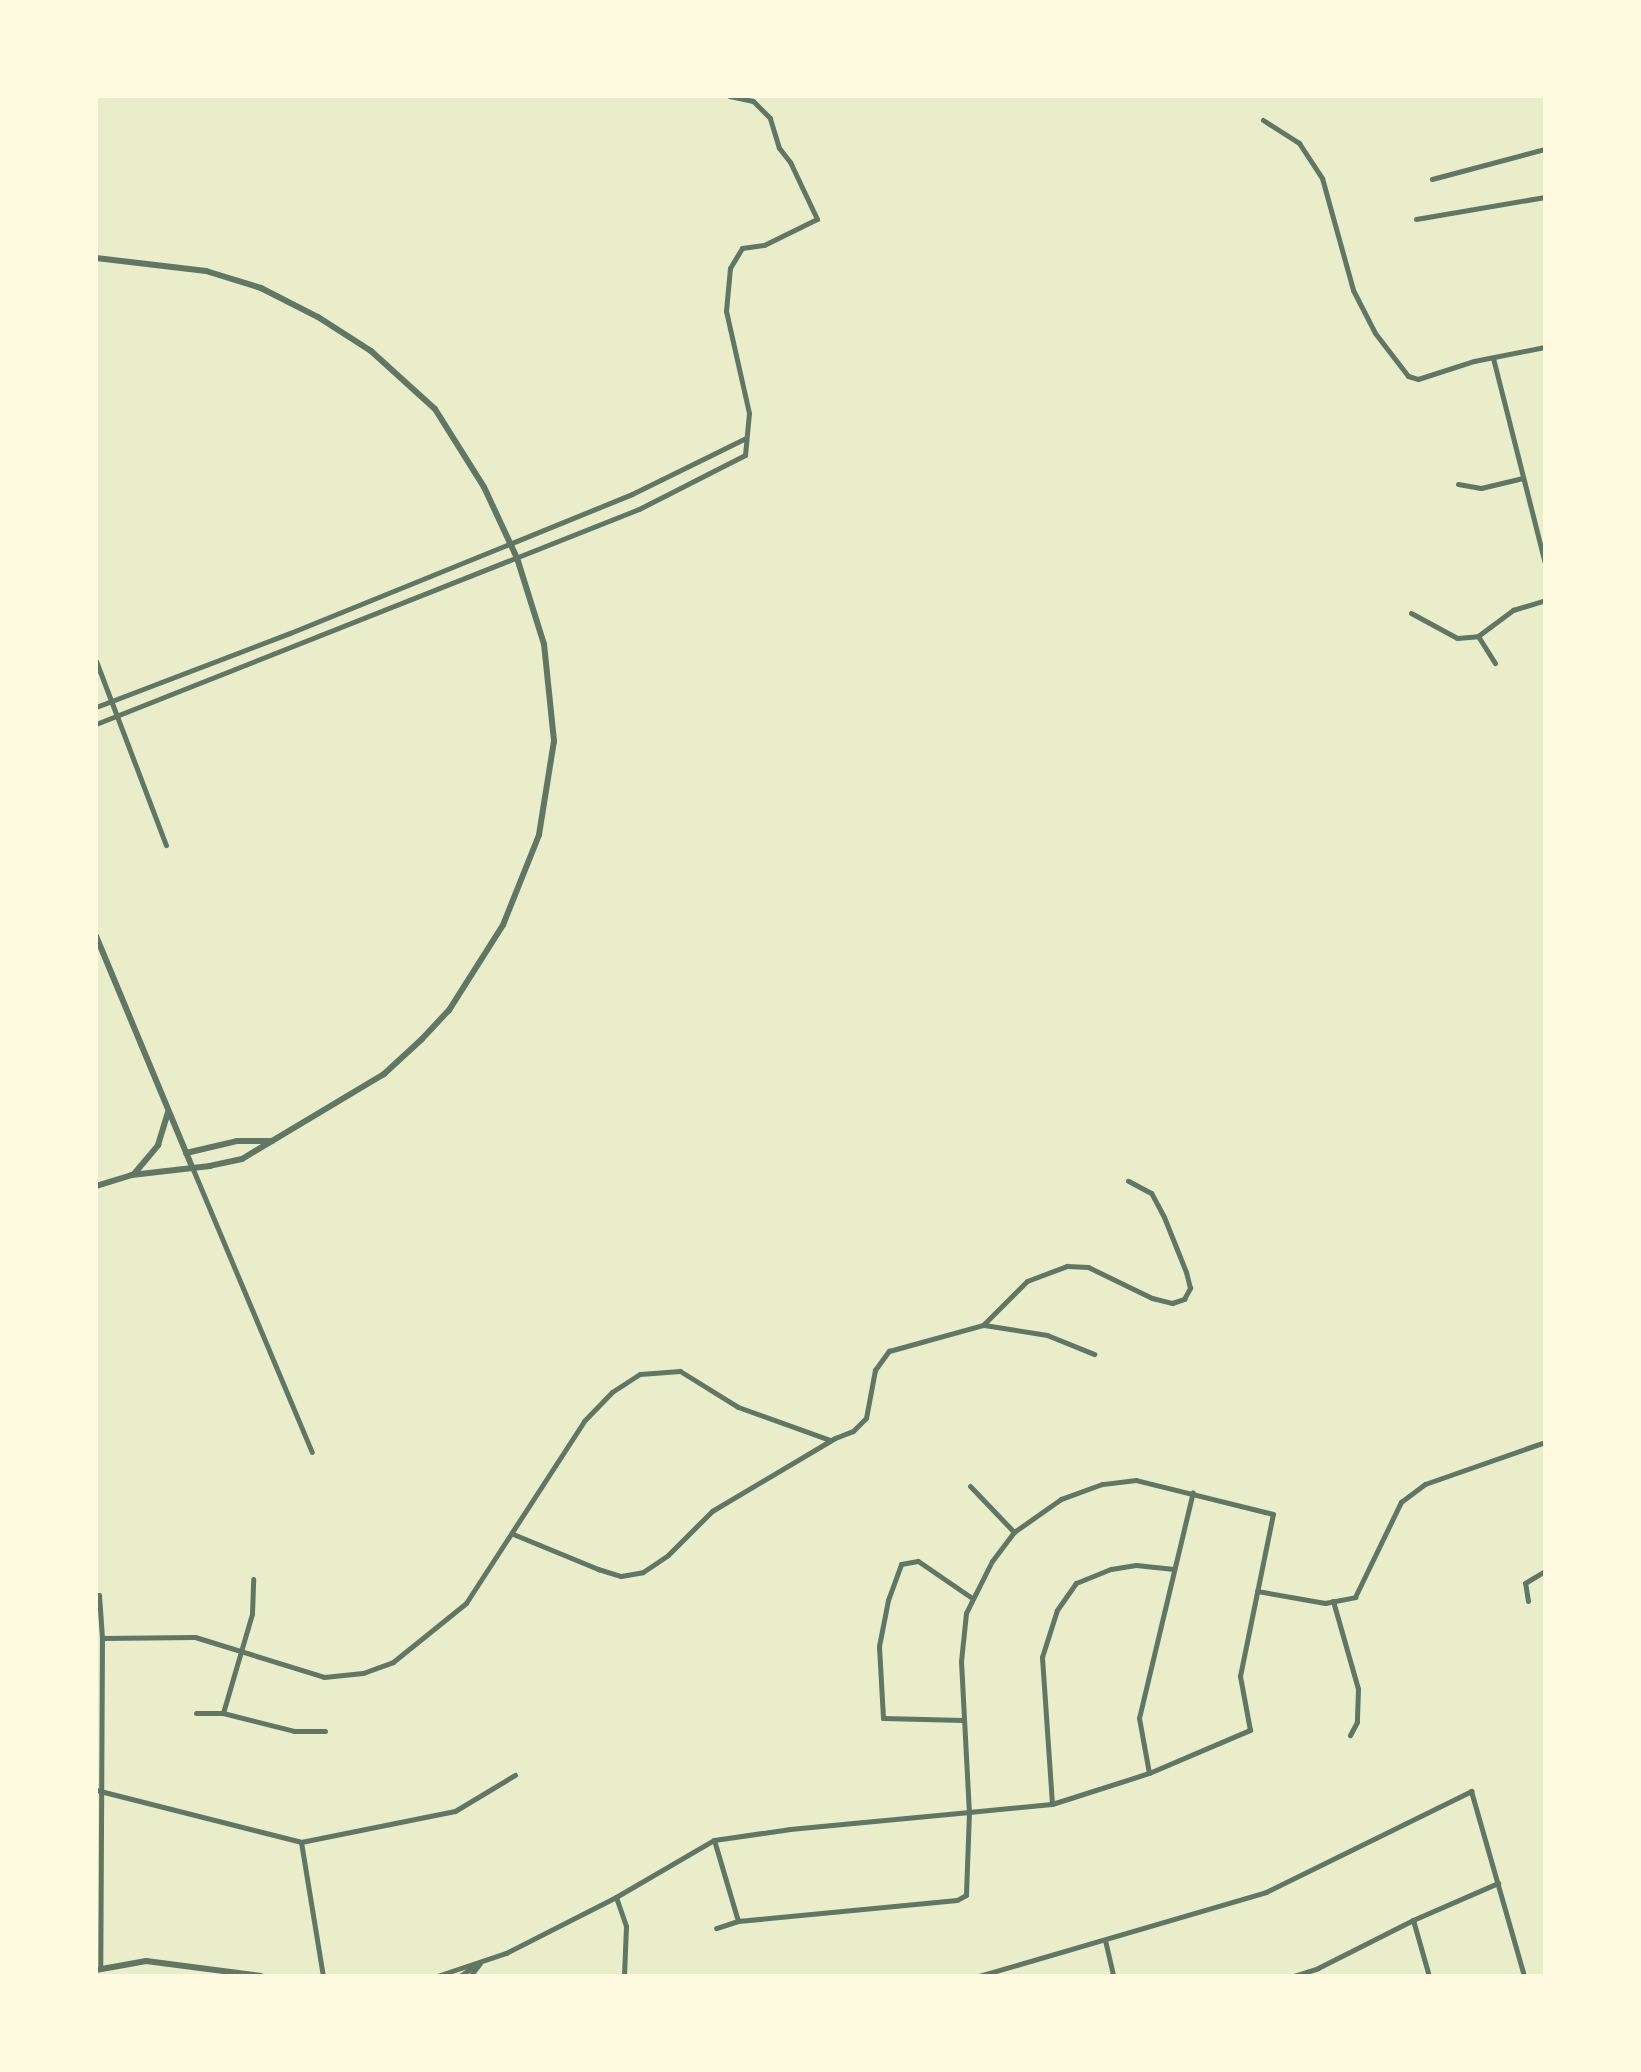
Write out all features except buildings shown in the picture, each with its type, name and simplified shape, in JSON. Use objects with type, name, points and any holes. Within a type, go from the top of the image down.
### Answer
[{"type":"street","points":[[96,724],[639,509],[745,455],[749,413],[726,311],[730,268],[742,248],[764,245],[817,219],[790,162],[779,148],[770,118],[753,101],[730,96]]},
{"type":"street","points":[[1263,120],[1299,143],[1322,178],[1353,290],[1375,333],[1408,376],[1418,379],[1545,347]]},
{"type":"street","points":[[1432,179],[1545,149]]},
{"type":"street","points":[[1416,219],[1545,197]]},
{"type":"street","points":[[96,258],[206,271],[261,288],[318,317],[371,351],[435,409],[484,487],[517,558],[542,633],[554,741],[539,835],[503,925],[449,1010],[422,1039],[384,1074],[242,1159],[132,1175],[96,1186]]},
{"type":"street","points":[[1493,358],[1545,564]]},
{"type":"street","points":[[96,707],[511,544],[632,494],[747,438]]},
{"type":"street","points":[[1458,484],[1481,488],[1523,478]]},
{"type":"street","points":[[1411,613],[1457,638],[1478,636],[1513,610],[1545,600]]},
{"type":"street","points":[[1478,636],[1495,663]]},
{"type":"street","points":[[96,661],[166,845]]},
{"type":"street","points":[[96,936],[312,1452]]},
{"type":"street","points":[[132,1175],[158,1145],[168,1112]]},
{"type":"street","points":[[186,1153],[237,1141],[276,1141]]},
{"type":"street","points":[[983,1325],[1027,1281],[1067,1266],[1088,1267],[1152,1298],[1172,1303],[1184,1299],[1190,1288],[1164,1217],[1151,1193],[1128,1181]]},
{"type":"street","points":[[513,1534],[621,1576],[643,1572],[668,1555],[712,1511],[831,1440],[853,1431],[866,1418],[875,1370],[889,1351],[983,1325],[1047,1335],[1094,1354]]},
{"type":"street","points":[[102,1638],[195,1637],[324,1677],[363,1673],[393,1662],[466,1603],[584,1421],[612,1392],[640,1374],[680,1371],[738,1407],[831,1440]]},
{"type":"street","points":[[1257,1591],[1333,1601],[1355,1597],[1401,1502],[1425,1484],[1545,1442]]},
{"type":"street","points":[[437,1976],[480,1962],[616,1897],[714,1840],[790,1829],[969,1812],[1052,1804],[1149,1773],[1250,1730],[1240,1676],[1273,1514],[1136,1480],[1102,1484],[1061,1499],[1014,1532],[972,1598],[966,1613],[961,1661],[969,1812],[966,1895],[957,1900],[738,1921],[716,1928]]},
{"type":"street","points":[[970,1486],[1014,1532]]},
{"type":"street","points":[[1149,1773],[1139,1718],[1193,1492]]},
{"type":"street","points":[[963,1720],[883,1718],[879,1646],[888,1600],[901,1564],[918,1561],[972,1598]]},
{"type":"street","points":[[1052,1804],[1042,1657],[1057,1610],[1076,1583],[1111,1569],[1136,1565],[1174,1569]]},
{"type":"street","points":[[1528,1601],[1525,1583],[1545,1571]]},
{"type":"street","points":[[223,1713],[252,1614],[253,1579]]},
{"type":"street","points":[[98,1596],[102,1638],[98,1970],[146,1961],[261,1976]]},
{"type":"street","points":[[1333,1601],[1358,1689],[1357,1722],[1350,1735]]},
{"type":"street","points":[[196,1713],[223,1713],[294,1731],[325,1731]]},
{"type":"street","points":[[99,1791],[301,1842],[455,1811],[515,1775]]},
{"type":"street","points":[[979,1976],[1266,1892],[1471,1791],[1524,1976]]},
{"type":"street","points":[[714,1840],[738,1921]]},
{"type":"street","points":[[301,1842],[323,1976]]},
{"type":"street","points":[[1294,1976],[1318,1968],[1413,1920],[1498,1883]]},
{"type":"street","points":[[616,1897],[626,1926],[624,1976]]},
{"type":"street","points":[[1413,1920],[1429,1976]]},
{"type":"street","points":[[1105,1940],[1113,1976]]},
{"type":"street","points":[[460,1976],[480,1962]]},
{"type":"street","points":[[470,1976],[480,1962]]}]
